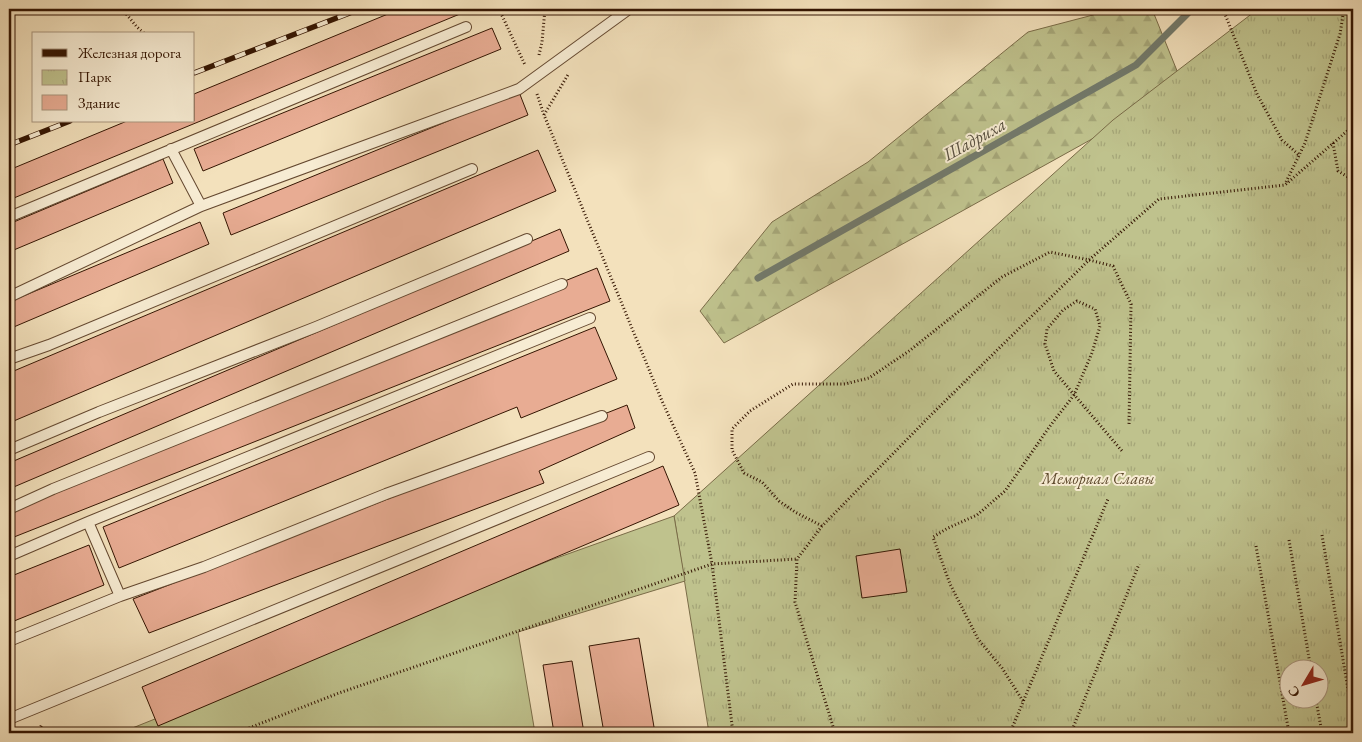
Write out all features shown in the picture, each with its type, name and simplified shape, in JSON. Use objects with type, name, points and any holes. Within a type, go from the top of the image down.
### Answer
[{"type":"lane","points":[[9,297],[201,206],[519,89],[629,9]]},
{"type":"lane","points":[[9,217],[466,28]]},
{"type":"lane","points":[[172,150],[201,206]]},
{"type":"lane","points":[[9,359],[50,345],[472,169]]},
{"type":"lane","points":[[9,450],[98,412],[316,327],[527,239]]},
{"type":"lane","points":[[9,509],[54,489],[562,284]]},
{"type":"lane","points":[[9,556],[88,522],[590,318]]},
{"type":"lane","points":[[9,641],[120,596],[204,567],[386,494],[602,416]]},
{"type":"lane","points":[[9,719],[649,457]]},
{"type":"lane","points":[[88,522],[120,596]]},
{"type":"path","points":[[122,9],[143,32]]},
{"type":"path","points":[[499,9],[532,78],[544,115],[662,401],[695,473],[712,564],[733,733]]},
{"type":"path","points":[[532,78],[542,42],[545,9]]},
{"type":"path","points":[[1223,9],[1257,94],[1282,140],[1299,155]]},
{"type":"path","points":[[1285,185],[1305,143],[1340,34],[1344,9]]},
{"type":"path","points":[[835,733],[795,602],[797,558],[822,526],[934,412],[1089,260],[1159,199],[1285,185],[1353,126]]},
{"type":"path","points":[[1333,142],[1338,171],[1353,180]]},
{"type":"path","points":[[822,526],[794,512],[779,501],[762,482],[744,472],[732,450],[732,429],[750,411],[793,384],[845,384],[869,378],[909,350],[1002,277],[1050,252],[1113,266],[1131,304],[1129,425]]},
{"type":"path","points":[[1023,701],[1002,668],[978,639],[950,584],[933,537],[977,515],[1005,491],[1074,395],[1092,354],[1100,326],[1095,309],[1077,301],[1063,310],[1047,329],[1045,344],[1054,370],[1074,395],[1087,408],[1122,451]]},
{"type":"path","points":[[1010,733],[1108,499]]},
{"type":"path","points":[[1322,535],[1353,719]]},
{"type":"path","points":[[1289,540],[1309,660]]},
{"type":"path","points":[[1256,546],[1289,733]]},
{"type":"path","points":[[236,733],[338,693],[712,564],[797,558]]},
{"type":"path","points":[[1071,733],[1140,564]]},
{"type":"path","points":[[1318,710],[1322,733]]},
{"type":"green space","points":[[1104,9],[1152,9],[1184,88],[724,343],[700,311],[772,222],[868,162],[1028,32],[1093,15]]},
{"type":"green space","name":"Мемориал Славы","points":[[1258,9],[1353,9],[1353,733],[709,733],[674,516],[1113,120]]},
{"type":"green space","points":[[674,516],[685,581],[518,632],[535,733],[120,733],[551,560]]},
{"type":"building","points":[[400,9],[472,9],[9,200],[9,170],[125,122],[195,122],[195,94]]},
{"type":"building","points":[[492,28],[501,49],[203,171],[194,149]]},
{"type":"building","points":[[519,92],[528,115],[231,235],[223,213]]},
{"type":"building","points":[[538,150],[556,191],[9,423],[9,373]]},
{"type":"building","points":[[163,159],[173,183],[9,252],[9,224]]},
{"type":"building","points":[[200,222],[209,244],[9,329],[9,302]]},
{"type":"building","points":[[560,229],[569,251],[9,489],[9,463]]},
{"type":"building","points":[[597,268],[610,301],[9,539],[9,505]]},
{"type":"building","points":[[595,327],[617,379],[521,418],[517,407],[119,568],[103,527]]},
{"type":"building","points":[[627,405],[635,428],[539,471],[544,483],[149,633],[133,599]]},
{"type":"building","points":[[663,466],[679,505],[158,726],[142,687]]},
{"type":"building","points":[[89,545],[104,585],[9,623],[9,577]]},
{"type":"building","points":[[900,549],[907,592],[862,598],[856,556]]},
{"type":"building","points":[[639,638],[655,733],[604,733],[589,646]]},
{"type":"building","points":[[572,661],[584,733],[554,733],[543,665]]},
{"type":"waterway","name":"Шадриха","points":[[758,278],[1136,65],[1192,9]]},
{"type":"railway","points":[[195,73],[360,9]]},
{"type":"railway","points":[[9,145],[67,122]]}]
